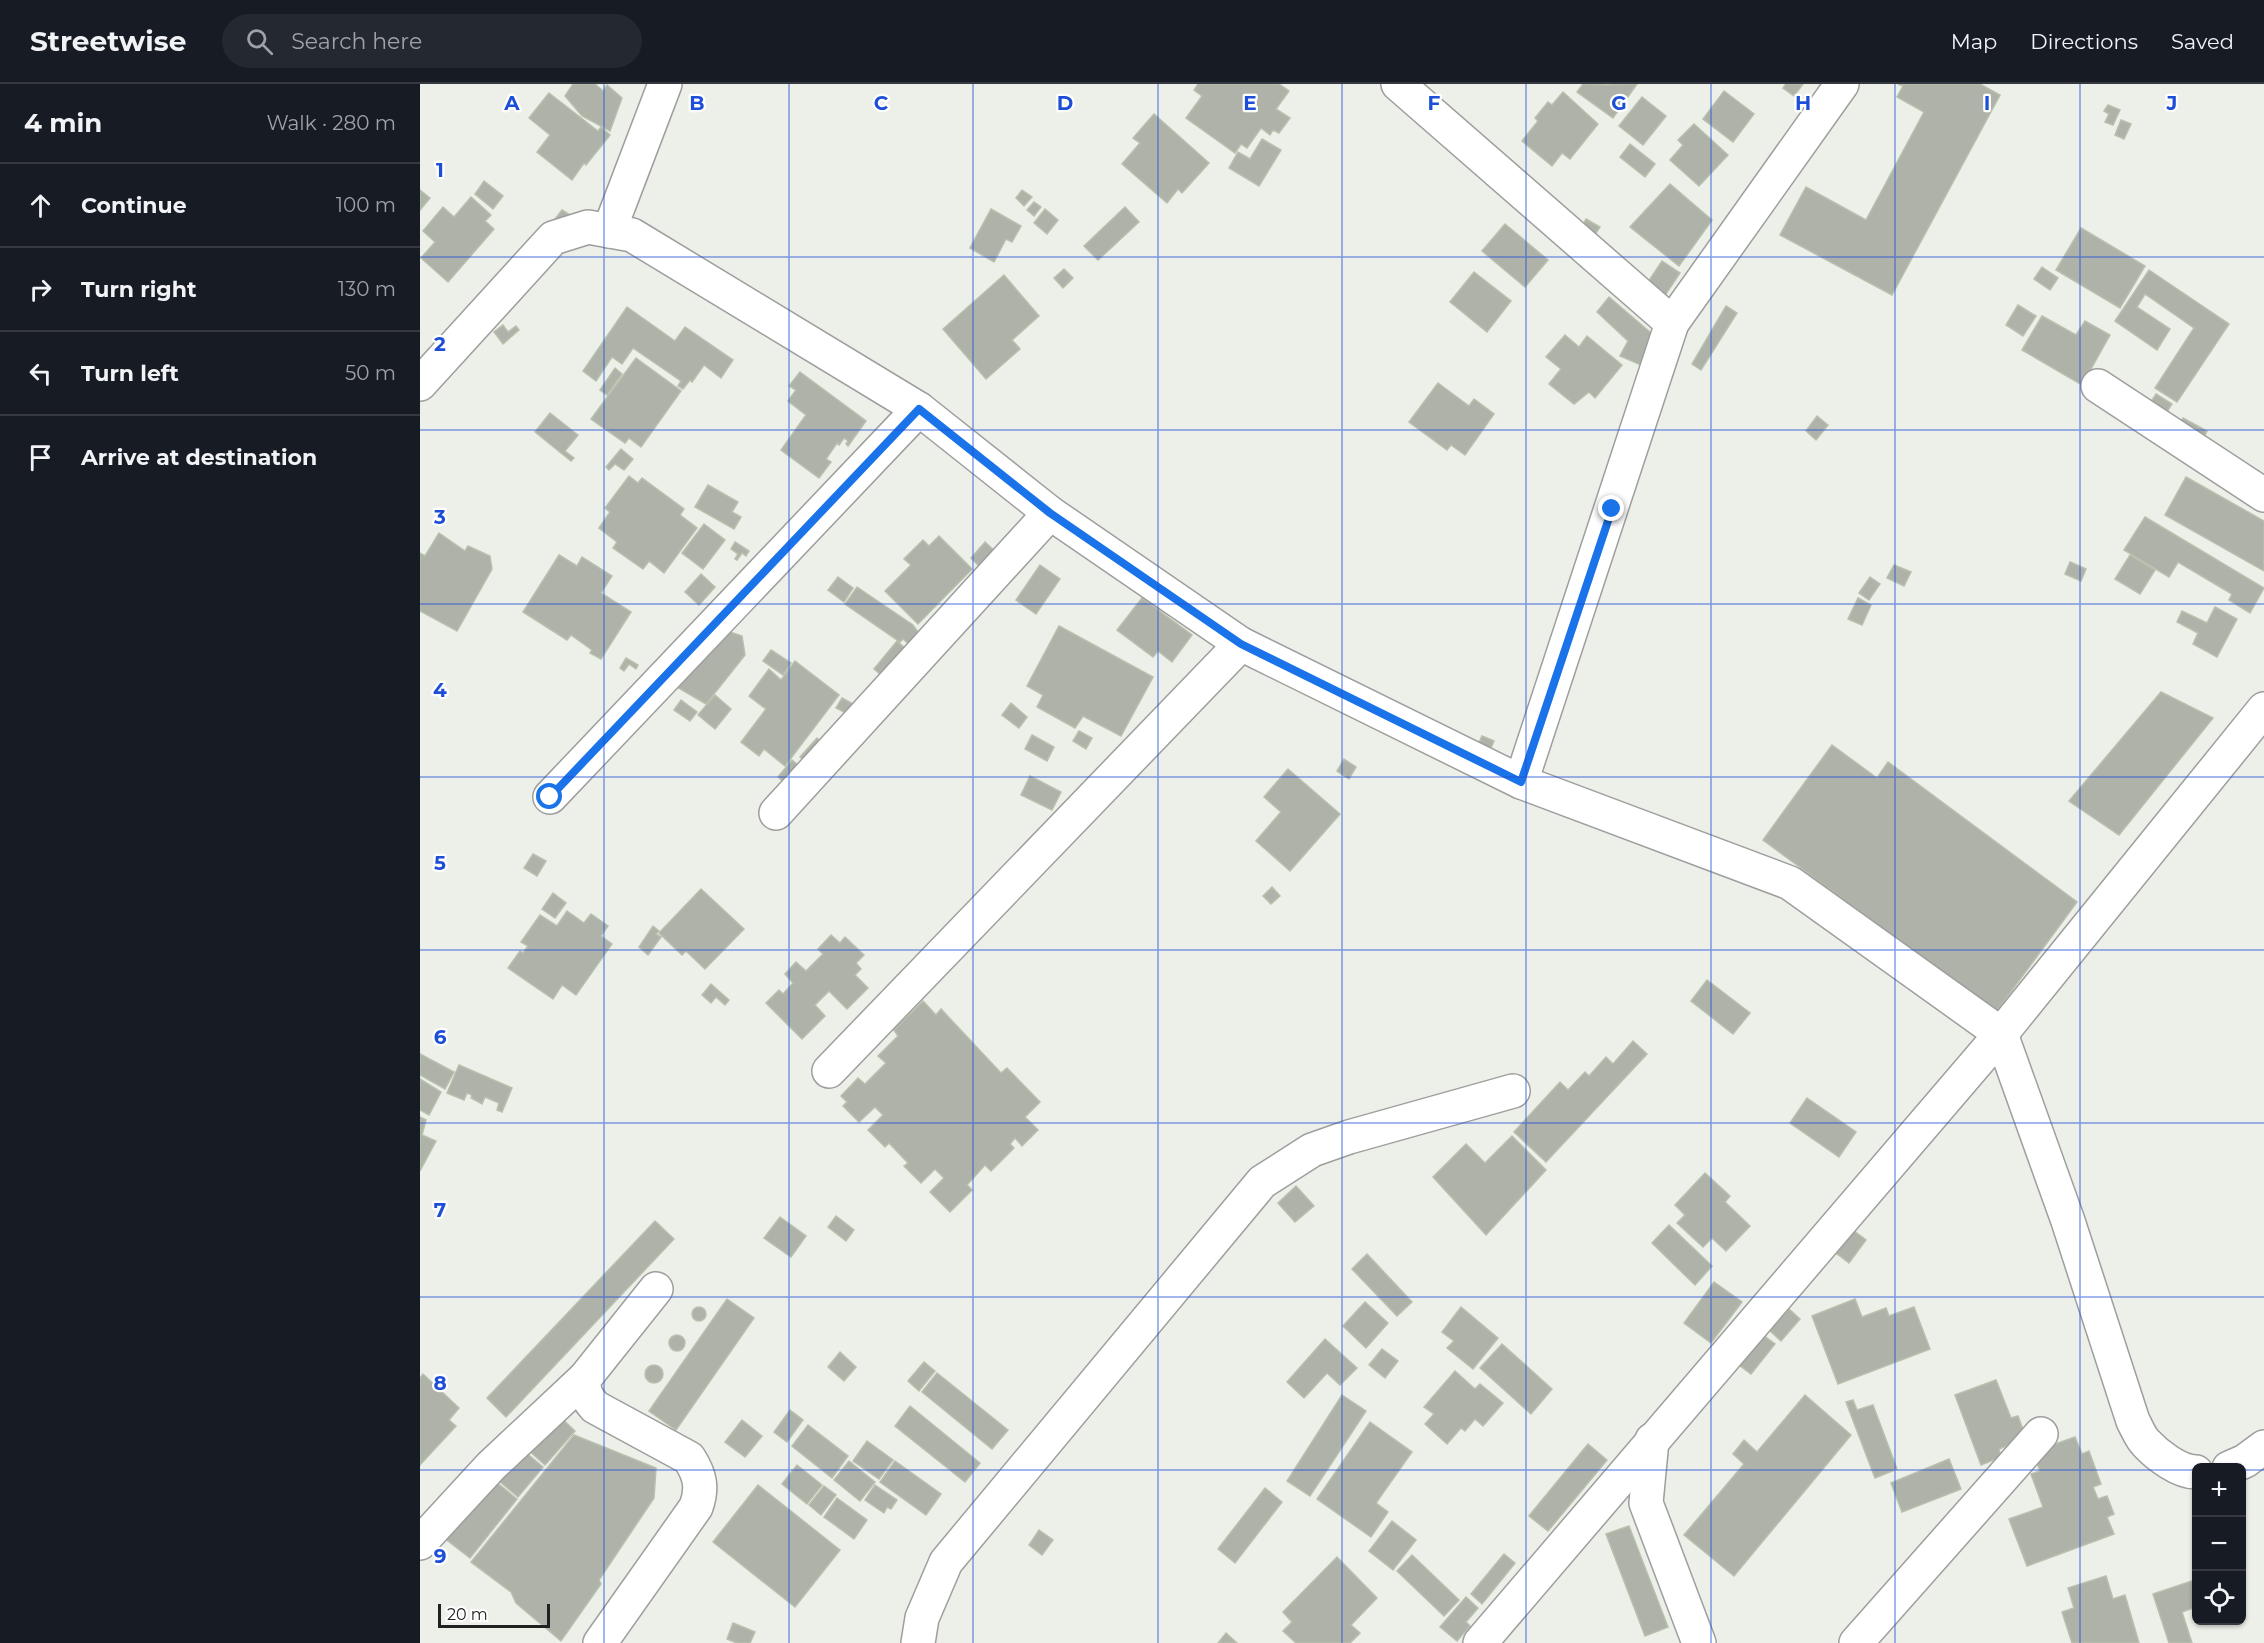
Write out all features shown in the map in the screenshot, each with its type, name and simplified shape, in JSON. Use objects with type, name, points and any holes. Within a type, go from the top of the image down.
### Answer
[{"type":"street","points":[[609,231],[665,84]]},
{"type":"street","points":[[1398,84],[1672,323]]},
{"type":"street","points":[[1521,782],[1672,323],[1842,84]]},
{"type":"street","points":[[420,384],[553,238],[588,228],[632,235],[919,409],[1050,513],[1241,644],[1521,782],[1791,883],[2001,1034],[2068,1221],[2133,1421],[2144,1442],[2161,1455],[2192,1472]]},
{"type":"street","points":[[2098,386],[2264,495]]},
{"type":"street","points":[[550,797],[919,409]]},
{"type":"street","points":[[776,813],[1050,513]]},
{"type":"street","points":[[829,1071],[1241,644]]},
{"type":"street","points":[[1480,1643],[2001,1034],[2264,709]]},
{"type":"street","points":[[918,1643],[922,1618],[946,1562],[1262,1182],[1312,1150],[1513,1091]]},
{"type":"street","points":[[420,1543],[491,1466],[585,1378],[656,1289]]},
{"type":"street","points":[[585,1378],[583,1386],[585,1395],[595,1407],[689,1458],[697,1469],[701,1482],[700,1496],[696,1506],[600,1643]]},
{"type":"street","points":[[1856,1643],[2041,1434]]},
{"type":"street","points":[[1652,1440],[1646,1503],[1699,1643]]},
{"type":"street","points":[[2240,1463],[2264,1448]]},
{"type":"building","points":[[573,84],[595,84],[603,91],[607,85],[622,98],[610,131],[582,116],[565,96]]},
{"type":"building","points":[[1198,84],[1279,84],[1289,91],[1276,109],[1290,118],[1279,133],[1273,130],[1270,135],[1261,128],[1247,148],[1241,144],[1235,153],[1186,118],[1202,96],[1194,90]]},
{"type":"building","points":[[1583,84],[1637,84],[1613,118],[1577,92]]},
{"type":"building","points":[[1786,84],[1803,84],[1794,96],[1783,88]]},
{"type":"building","points":[[1898,84],[1980,84],[2000,95],[1892,295],[1780,235],[1806,187],[1866,220],[1924,112],[1897,97],[1903,86]]},
{"type":"building","points":[[1724,91],[1754,114],[1733,142],[1703,119]]},
{"type":"building","points":[[1563,92],[1598,124],[1570,159],[1562,153],[1552,166],[1522,141],[1538,121],[1535,118],[1548,102],[1552,105]]},
{"type":"building","points":[[549,93],[598,131],[601,127],[610,135],[572,180],[537,152],[550,135],[529,118]]},
{"type":"building","points":[[1642,97],[1666,116],[1643,145],[1619,126]]},
{"type":"building","points":[[2108,105],[2120,110],[2113,125],[2105,122],[2109,114],[2104,111]]},
{"type":"building","points":[[1154,114],[1209,163],[1182,193],[1178,189],[1167,203],[1122,164],[1140,143],[1133,138]]},
{"type":"building","points":[[2121,120],[2131,124],[2124,139],[2115,135]]},
{"type":"building","points":[[1694,124],[1728,155],[1699,186],[1670,160],[1683,145],[1678,140]]},
{"type":"building","points":[[1262,139],[1281,150],[1259,186],[1229,168],[1238,152],[1250,159]]},
{"type":"building","points":[[1630,144],[1655,164],[1645,177],[1620,157]]},
{"type":"building","points":[[484,181],[503,196],[493,209],[475,194]]},
{"type":"building","points":[[1670,184],[1712,220],[1679,266],[1630,227]]},
{"type":"building","points":[[420,190],[430,198],[420,210]]},
{"type":"building","points":[[1022,190],[1032,197],[1024,206],[1016,198]]},
{"type":"building","points":[[471,197],[491,215],[485,221],[494,229],[448,282],[421,258],[435,242],[423,231],[443,207],[454,217]]},
{"type":"building","points":[[1034,202],[1041,207],[1034,216],[1027,210]]},
{"type":"building","points":[[1125,207],[1139,222],[1098,260],[1084,246]]},
{"type":"building","points":[[991,209],[1021,226],[1012,242],[1006,239],[994,262],[970,248]]},
{"type":"building","points":[[1045,209],[1058,220],[1047,234],[1034,223]]},
{"type":"building","points":[[562,210],[575,218],[568,228],[555,219]]},
{"type":"building","points":[[1586,219],[1600,227],[1594,236],[1581,229]]},
{"type":"building","points":[[1505,224],[1548,260],[1525,287],[1482,251]]},
{"type":"building","points":[[2081,228],[2145,266],[2120,308],[2056,270]]},
{"type":"building","points":[[1662,261],[1680,273],[1662,300],[1644,288]]},
{"type":"building","points":[[2042,267],[2058,278],[2050,290],[2034,279]]},
{"type":"building","points":[[1064,269],[1073,278],[1063,288],[1054,278]]},
{"type":"building","points":[[2149,270],[2229,324],[2177,402],[2155,388],[2194,328],[2145,294],[2137,307],[2170,329],[2157,350],[2115,321]]},
{"type":"building","points":[[1474,272],[1511,301],[1487,332],[1450,302]]},
{"type":"building","points":[[1004,275],[1039,316],[1012,340],[1020,349],[986,379],[943,329]]},
{"type":"building","points":[[1609,297],[1651,333],[1641,365],[1620,356],[1628,341],[1597,312]]},
{"type":"building","points":[[2018,305],[2036,316],[2023,336],[2006,325]]},
{"type":"building","points":[[1726,306],[1737,313],[1701,370],[1692,364]]},
{"type":"building","points":[[627,307],[675,341],[685,327],[733,360],[721,378],[704,365],[692,382],[690,380],[683,389],[678,386],[681,381],[633,348],[622,364],[612,357],[596,381],[583,371]]},
{"type":"building","points":[[2042,316],[2076,335],[2085,321],[2110,335],[2082,385],[2022,350]]},
{"type":"building","points":[[503,325],[508,332],[516,326],[519,330],[503,344],[494,332]]},
{"type":"building","points":[[1565,335],[1579,347],[1587,336],[1622,365],[1595,398],[1589,392],[1574,404],[1549,384],[1561,369],[1546,357]]},
{"type":"building","points":[[636,358],[681,391],[641,447],[629,438],[625,443],[591,419]]},
{"type":"building","points":[[615,368],[622,374],[607,395],[600,390]]},
{"type":"building","points":[[800,372],[866,421],[848,446],[846,444],[848,441],[844,438],[839,445],[837,443],[826,459],[831,462],[819,478],[781,450],[806,415],[788,401],[796,390],[789,386]]},
{"type":"building","points":[[1438,383],[1469,406],[1474,399],[1494,414],[1465,455],[1451,445],[1447,450],[1409,422]]},
{"type":"building","points":[[2156,394],[2172,404],[2163,418],[2147,408]]},
{"type":"building","points":[[550,413],[578,435],[565,451],[574,458],[571,461],[535,432]]},
{"type":"building","points":[[1817,416],[1828,425],[1816,440],[1806,431]]},
{"type":"building","points":[[2183,418],[2207,431],[2201,443],[2177,430]]},
{"type":"building","points":[[621,449],[633,459],[624,470],[615,464],[609,470],[606,467]]},
{"type":"building","points":[[629,476],[638,483],[642,478],[684,509],[680,515],[697,528],[664,573],[649,561],[643,569],[613,548],[617,542],[599,528],[610,512],[605,508]]},
{"type":"building","points":[[2186,477],[2264,521],[2264,571],[2165,515]]},
{"type":"building","points":[[708,485],[738,502],[732,512],[741,517],[734,529],[695,507]]},
{"type":"building","points":[[2145,517],[2264,588],[2250,613],[2229,600],[2232,594],[2178,562],[2169,577],[2124,550]]},
{"type":"building","points":[[704,524],[725,540],[703,569],[682,553]]},
{"type":"building","points":[[439,533],[465,551],[468,546],[490,556],[492,569],[457,631],[420,611],[420,553],[425,556]]},
{"type":"building","points":[[939,536],[972,569],[918,624],[885,591],[911,565],[904,559],[923,540],[929,546]]},
{"type":"building","points":[[735,542],[749,551],[746,556],[742,553],[737,560],[735,559],[738,554],[731,549]]},
{"type":"building","points":[[985,542],[996,552],[981,568],[971,558]]},
{"type":"building","points":[[559,555],[577,566],[582,557],[612,576],[601,593],[631,612],[601,659],[590,653],[592,650],[571,635],[567,640],[523,612]]},
{"type":"building","points":[[2130,555],[2155,570],[2140,594],[2115,579]]},
{"type":"building","points":[[2070,562],[2086,569],[2081,581],[2065,574]]},
{"type":"building","points":[[1040,565],[1060,579],[1036,614],[1016,600]]},
{"type":"building","points":[[1894,565],[1911,572],[1904,586],[1887,578]]},
{"type":"building","points":[[701,574],[715,587],[699,605],[685,592]]},
{"type":"building","points":[[838,577],[853,588],[844,602],[828,590]]},
{"type":"building","points":[[1870,577],[1880,584],[1869,600],[1859,593]]},
{"type":"building","points":[[857,587],[913,625],[920,635],[911,646],[903,639],[900,642],[845,604]]},
{"type":"building","points":[[1142,598],[1192,635],[1172,662],[1158,651],[1153,657],[1117,630]]},
{"type":"building","points":[[1858,598],[1871,605],[1862,625],[1848,619]]},
{"type":"building","points":[[2215,607],[2237,619],[2217,657],[2193,644],[2198,633],[2177,622],[2182,611],[2207,623]]},
{"type":"building","points":[[1059,626],[1153,677],[1121,736],[1083,716],[1075,728],[1037,707],[1043,695],[1027,686]]},
{"type":"building","points":[[727,631],[742,636],[745,655],[706,704],[677,687]]},
{"type":"building","points":[[897,641],[906,649],[886,673],[883,671],[880,674],[874,669]]},
{"type":"building","points":[[771,650],[791,663],[783,675],[763,661]]},
{"type":"building","points":[[626,658],[638,665],[636,669],[629,664],[624,671],[620,668]]},
{"type":"building","points":[[795,661],[839,695],[785,766],[764,749],[759,756],[741,742],[766,709],[749,696],[769,669],[781,680]]},
{"type":"building","points":[[2161,692],[2213,718],[2119,835],[2069,801]]},
{"type":"building","points":[[715,695],[731,709],[715,729],[698,715]]},
{"type":"building","points":[[842,698],[855,705],[850,715],[836,708]]},
{"type":"building","points":[[681,700],[697,712],[690,721],[674,710]]},
{"type":"building","points":[[1011,703],[1027,717],[1019,728],[1002,715]]},
{"type":"building","points":[[1079,731],[1092,738],[1086,749],[1073,741]]},
{"type":"building","points":[[1032,735],[1054,747],[1047,761],[1025,749]]},
{"type":"building","points":[[1482,736],[1494,741],[1487,757],[1475,752]]},
{"type":"building","points":[[817,738],[823,743],[806,762],[800,757]]},
{"type":"building","points":[[1832,745],[1877,778],[1888,762],[2077,902],[1996,1012],[1763,840]]},
{"type":"building","points":[[1344,759],[1356,767],[1349,779],[1337,771]]},
{"type":"building","points":[[792,760],[799,766],[785,783],[778,777]]},
{"type":"building","points":[[1288,769],[1340,814],[1290,871],[1256,841],[1281,812],[1264,797]]},
{"type":"building","points":[[1030,776],[1061,792],[1052,810],[1021,795]]},
{"type":"building","points":[[533,854],[546,861],[537,876],[524,868]]},
{"type":"building","points":[[1272,887],[1280,896],[1271,904],[1263,896]]},
{"type":"building","points":[[701,889],[744,929],[705,969],[686,951],[682,955],[659,933]]},
{"type":"building","points":[[553,893],[566,903],[555,918],[542,909]]},
{"type":"building","points":[[567,911],[584,923],[591,914],[608,926],[601,936],[612,944],[576,995],[562,985],[553,999],[508,968],[520,951],[523,953],[528,946],[521,942],[540,915],[557,926]]},
{"type":"building","points":[[653,926],[659,931],[656,934],[661,937],[648,955],[639,947]]},
{"type":"building","points":[[831,935],[840,943],[845,937],[864,955],[856,963],[861,969],[855,975],[868,988],[847,1009],[829,991],[815,1005],[825,1016],[802,1039],[766,1003],[779,990],[783,994],[793,983],[785,974],[796,962],[806,971],[823,954],[818,949]]},
{"type":"building","points":[[1707,980],[1750,1013],[1733,1034],[1691,1001]]},
{"type":"building","points":[[711,984],[729,1000],[725,1005],[716,997],[711,1003],[702,995]]},
{"type":"building","points":[[923,1001],[936,1015],[941,1009],[1001,1073],[1007,1068],[1040,1102],[1025,1117],[1038,1130],[1022,1146],[1015,1138],[1010,1144],[1014,1148],[991,1171],[985,1165],[967,1185],[972,1190],[950,1212],[930,1192],[944,1178],[935,1169],[921,1183],[904,1166],[908,1163],[889,1143],[885,1147],[868,1130],[883,1115],[875,1107],[859,1122],[843,1106],[847,1102],[841,1096],[858,1078],[865,1084],[886,1063],[878,1056],[898,1036],[894,1030]]},
{"type":"building","points":[[1633,1041],[1647,1054],[1546,1162],[1514,1132],[1560,1082],[1568,1090],[1585,1072],[1589,1076],[1606,1057],[1613,1064]]},
{"type":"building","points":[[420,1054],[454,1072],[445,1089],[420,1075]]},
{"type":"building","points":[[459,1065],[512,1088],[502,1112],[497,1110],[499,1103],[485,1097],[482,1104],[467,1093],[464,1100],[447,1093]]},
{"type":"building","points":[[420,1079],[441,1092],[429,1115],[420,1110]]},
{"type":"building","points":[[1807,1098],[1856,1132],[1839,1157],[1790,1123]]},
{"type":"building","points":[[420,1117],[426,1120],[422,1135],[436,1141],[420,1171]]},
{"type":"building","points":[[1512,1136],[1546,1170],[1486,1235],[1433,1177],[1466,1144],[1485,1163]]},
{"type":"building","points":[[1705,1173],[1730,1196],[1725,1202],[1750,1226],[1726,1251],[1712,1238],[1703,1247],[1677,1223],[1685,1215],[1675,1205]]},
{"type":"building","points":[[1296,1186],[1314,1206],[1295,1222],[1278,1203]]},
{"type":"building","points":[[836,1216],[854,1230],[846,1241],[828,1227]]},
{"type":"building","points":[[780,1217],[806,1236],[791,1257],[764,1238]]},
{"type":"building","points":[[655,1221],[674,1239],[506,1417],[487,1398]]},
{"type":"building","points":[[1669,1225],[1712,1266],[1695,1285],[1652,1243]]},
{"type":"building","points":[[1850,1228],[1866,1240],[1849,1263],[1832,1250],[1835,1246],[1839,1250],[1850,1235]]},
{"type":"building","points":[[1367,1254],[1412,1302],[1397,1316],[1352,1269]]},
{"type":"building","points":[[1714,1282],[1742,1302],[1711,1343],[1684,1323]]},
{"type":"building","points":[[727,1299],[754,1318],[676,1430],[649,1411]]},
{"type":"building","points":[[1855,1299],[1862,1317],[1886,1308],[1889,1316],[1914,1307],[1930,1349],[1838,1384],[1812,1316]]},
{"type":"building","points":[[1365,1302],[1388,1323],[1366,1348],[1343,1326]]},
{"type":"building","points":[[696,1307],[702,1307],[706,1314],[702,1321],[696,1321],[692,1317],[692,1311]]},
{"type":"building","points":[[1461,1307],[1498,1338],[1473,1369],[1447,1348],[1454,1341],[1442,1332]]},
{"type":"building","points":[[1789,1309],[1800,1319],[1781,1341],[1769,1330]]},
{"type":"building","points":[[674,1335],[680,1335],[685,1343],[683,1349],[674,1351],[669,1346],[669,1340]]},
{"type":"building","points":[[1763,1335],[1775,1344],[1751,1374],[1739,1365]]},
{"type":"building","points":[[1325,1339],[1357,1368],[1340,1385],[1327,1373],[1304,1398],[1287,1382]]},
{"type":"building","points":[[1502,1344],[1552,1389],[1531,1414],[1480,1368]]},
{"type":"building","points":[[1382,1349],[1398,1361],[1385,1378],[1369,1365]]},
{"type":"building","points":[[840,1352],[856,1367],[844,1381],[828,1367]]},
{"type":"building","points":[[924,1362],[935,1371],[919,1391],[908,1381]]},
{"type":"building","points":[[654,1365],[660,1368],[663,1374],[660,1380],[654,1383],[648,1380],[645,1374],[648,1368]]},
{"type":"building","points":[[1455,1371],[1475,1389],[1480,1384],[1503,1403],[1483,1426],[1475,1419],[1465,1431],[1461,1428],[1447,1444],[1425,1424],[1434,1414],[1424,1407]]},
{"type":"building","points":[[937,1373],[1008,1430],[992,1449],[922,1392]]},
{"type":"building","points":[[423,1374],[459,1408],[449,1420],[456,1426],[420,1465],[420,1378]]},
{"type":"building","points":[[1996,1380],[2011,1418],[2018,1416],[2026,1438],[1999,1449],[2001,1457],[1981,1465],[1955,1395]]},
{"type":"building","points":[[1342,1395],[1366,1411],[1310,1496],[1287,1481]]},
{"type":"building","points":[[1805,1395],[1851,1435],[1734,1576],[1684,1535],[1744,1464],[1733,1454],[1744,1440],[1757,1452]]},
{"type":"building","points":[[1853,1400],[1857,1410],[1873,1405],[1897,1469],[1875,1478],[1846,1402]]},
{"type":"building","points":[[910,1406],[980,1463],[965,1482],[895,1426]]},
{"type":"building","points":[[790,1410],[803,1420],[787,1442],[774,1432]]},
{"type":"building","points":[[556,1413],[575,1431],[545,1465],[526,1448]]},
{"type":"building","points":[[742,1420],[762,1436],[745,1457],[725,1442]]},
{"type":"building","points":[[1370,1422],[1412,1452],[1376,1503],[1388,1512],[1371,1537],[1317,1499]]},
{"type":"building","points":[[808,1425],[848,1456],[832,1478],[792,1446]]},
{"type":"building","points":[[574,1435],[656,1468],[654,1498],[599,1580],[601,1584],[561,1641],[516,1603],[511,1592],[471,1562]]},
{"type":"building","points":[[2075,1437],[2082,1454],[2089,1451],[2101,1484],[2093,1487],[2098,1499],[2107,1496],[2114,1514],[2107,1517],[2114,1534],[2027,1566],[2009,1519],[2043,1507],[2031,1474],[2040,1471],[2033,1452]]},
{"type":"building","points":[[867,1441],[893,1460],[879,1479],[853,1461]]},
{"type":"building","points":[[1588,1444],[1607,1460],[1548,1531],[1529,1516]]},
{"type":"building","points":[[517,1445],[543,1467],[518,1497],[492,1475]]},
{"type":"building","points":[[1949,1459],[1961,1489],[1902,1512],[1891,1483]]},
{"type":"building","points":[[849,1461],[875,1482],[860,1501],[834,1480]]},
{"type":"building","points":[[895,1461],[941,1494],[926,1515],[880,1482]]},
{"type":"building","points":[[797,1465],[822,1485],[807,1504],[782,1484]]},
{"type":"building","points":[[490,1477],[517,1499],[470,1558],[443,1537]]},
{"type":"building","points":[[758,1485],[840,1550],[795,1607],[713,1542]]},
{"type":"building","points":[[875,1485],[897,1500],[891,1509],[887,1507],[884,1513],[865,1500]]},
{"type":"building","points":[[824,1486],[836,1495],[821,1515],[809,1505]]},
{"type":"building","points":[[1265,1488],[1282,1502],[1235,1563],[1218,1549]]},
{"type":"building","points":[[837,1498],[867,1520],[854,1539],[824,1517]]},
{"type":"building","points":[[1392,1521],[1416,1540],[1393,1570],[1369,1551]]},
{"type":"building","points":[[1629,1526],[1668,1627],[1645,1636],[1606,1534]]},
{"type":"building","points":[[1039,1530],[1053,1540],[1042,1555],[1029,1545]]},
{"type":"building","points":[[1504,1554],[1515,1563],[1482,1604],[1471,1594]]},
{"type":"building","points":[[1412,1555],[1459,1600],[1444,1616],[1397,1571]]},
{"type":"building","points":[[1337,1557],[1377,1598],[1351,1625],[1360,1633],[1350,1643],[1296,1643],[1283,1631],[1292,1622],[1283,1612]]},
{"type":"building","points":[[2106,1576],[2113,1599],[2125,1595],[2139,1643],[2072,1643],[2062,1612],[2074,1608],[2068,1588]]},
{"type":"building","points":[[2192,1581],[2192,1608],[2182,1612],[2192,1643],[2169,1643],[2153,1594]]},
{"type":"building","points":[[1466,1597],[1478,1608],[1466,1622],[1470,1626],[1457,1641],[1440,1627]]},
{"type":"building","points":[[733,1623],[755,1632],[750,1643],[737,1643],[727,1639]]},
{"type":"building","points":[[1226,1633],[1237,1643],[1218,1643]]},
{"type":"route","points":[[550,797],[919,409],[1050,513],[1241,644],[1521,782],[1612,509]]}]
